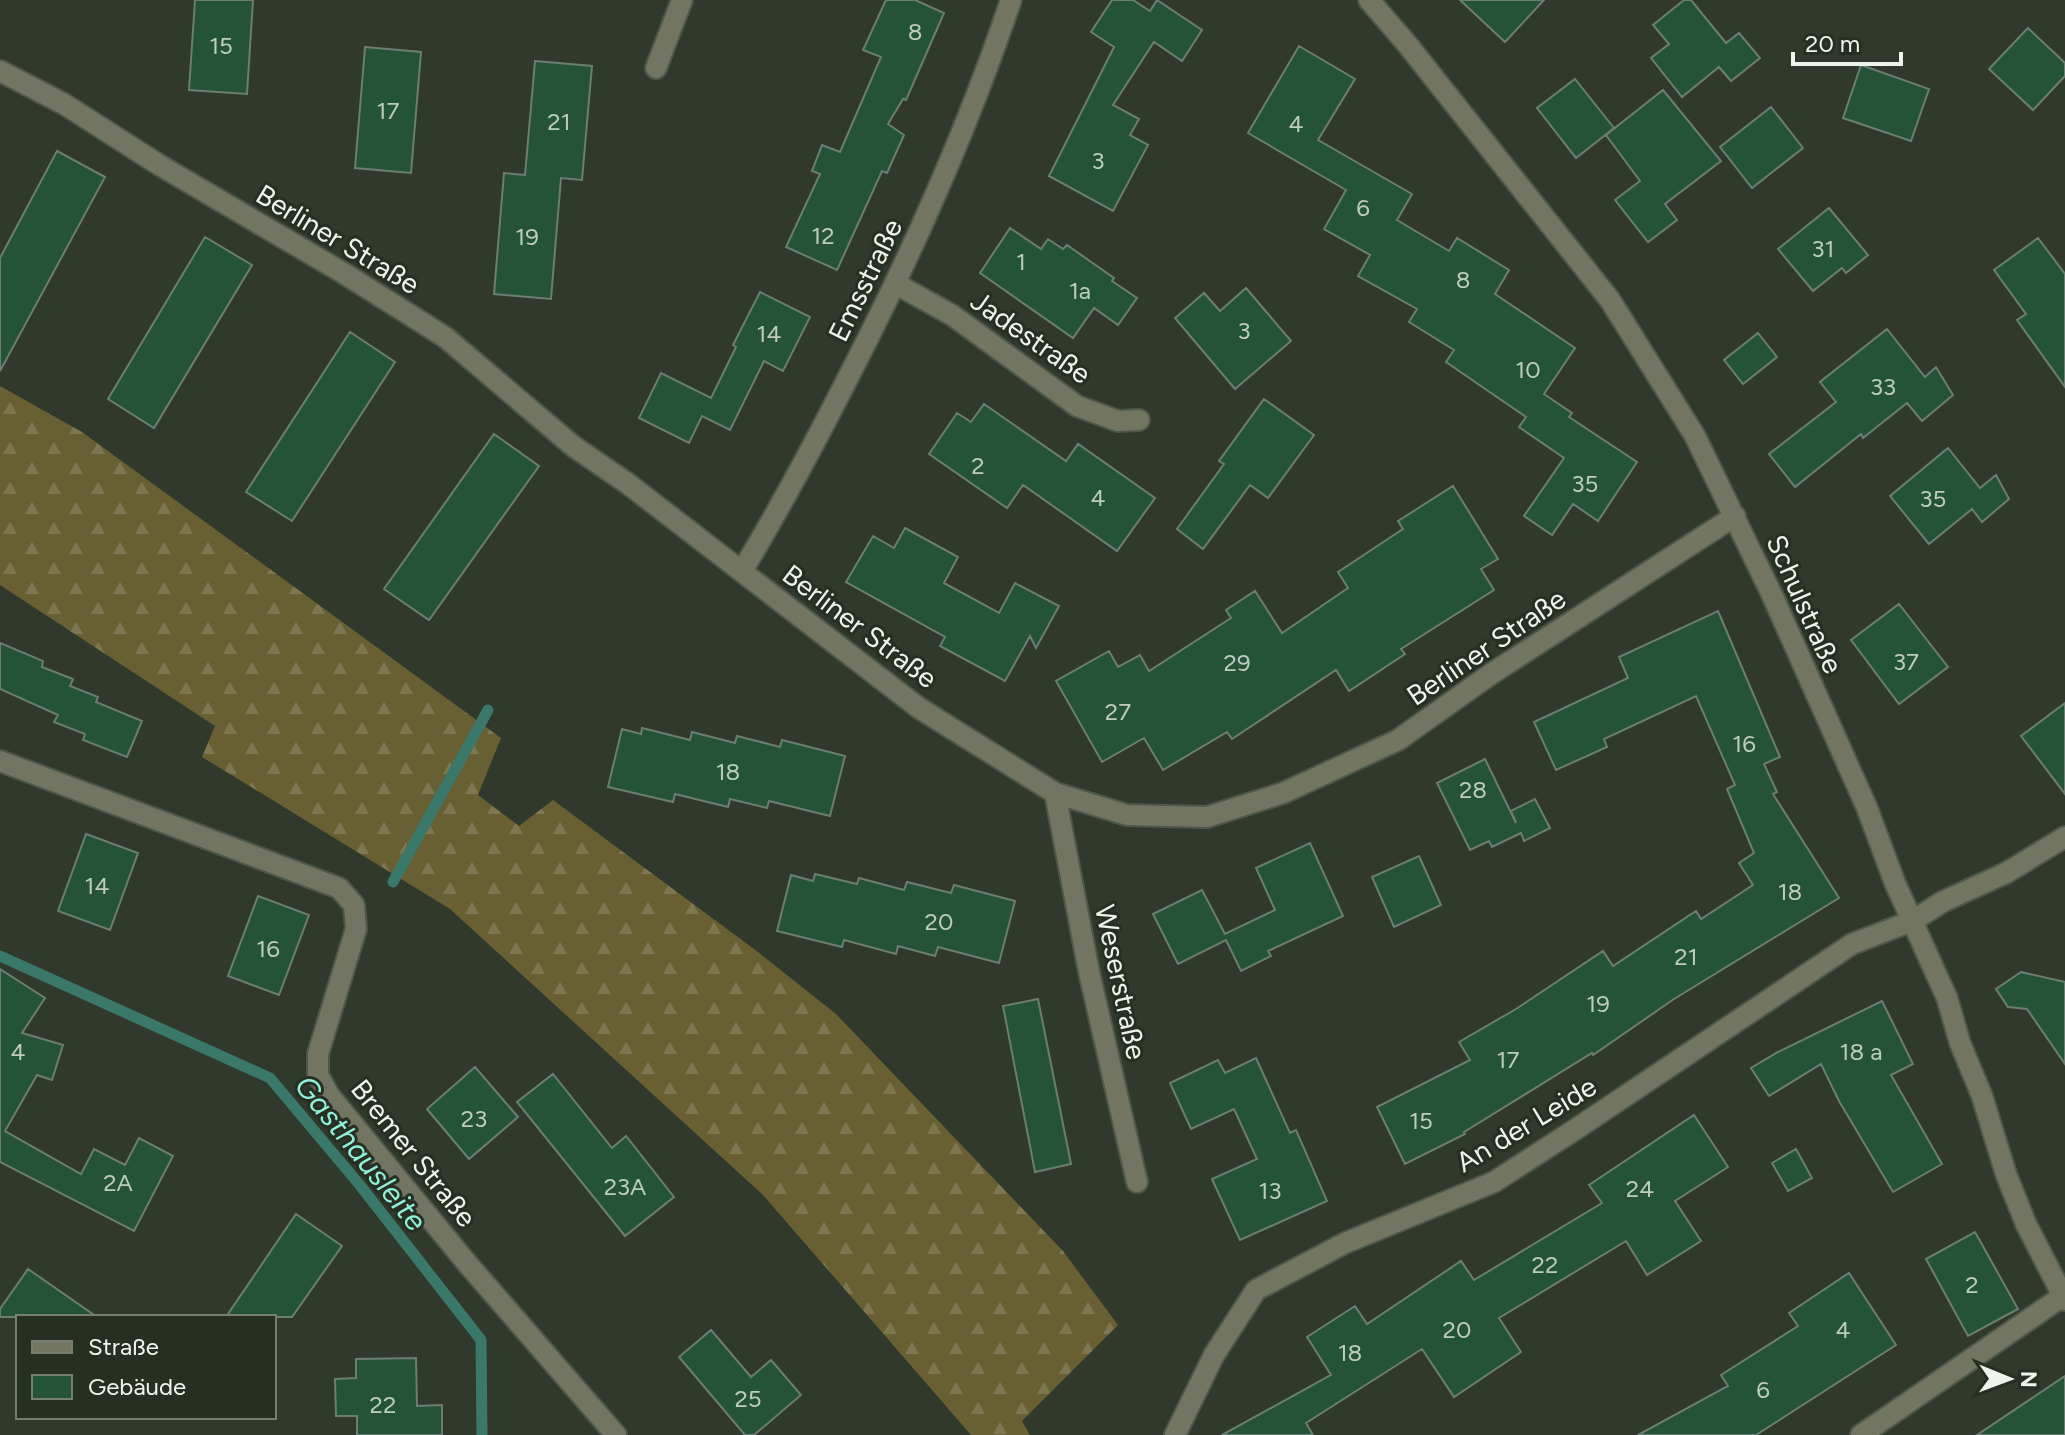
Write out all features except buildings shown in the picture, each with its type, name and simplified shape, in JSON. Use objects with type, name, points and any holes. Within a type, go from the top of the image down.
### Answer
[{"type":"street","points":[[656,68],[682,0]]},
{"type":"street","name":"Emsstraße","points":[[742,571],[779,511],[896,284],[962,134],[1011,0]]},
{"type":"street","name":"Schulstraße","points":[[1369,0],[1610,300],[1695,436],[1735,516],[1867,808],[1947,998],[2006,1174],[2064,1298]]},
{"type":"street","name":"Berliner Straße","points":[[0,71],[64,104],[445,337],[573,446],[627,483],[919,708],[1055,793],[1127,815],[1207,817],[1283,793],[1398,740],[1491,674],[1735,516]]},
{"type":"street","name":"Jadestraße","points":[[896,284],[952,315],[1077,406],[1118,421],[1139,420]]},
{"type":"street","name":"Bremer Straße","points":[[0,761],[339,888],[354,905],[356,929],[318,1054],[318,1075],[329,1095],[466,1262],[616,1435]]},
{"type":"street","name":"Weserstraße","points":[[1055,793],[1089,972],[1137,1182]]},
{"type":"street","name":"An der Leide","points":[[1175,1435],[1214,1355],[1256,1290],[1345,1243],[1494,1182],[1852,944],[1912,921],[1944,901],[2006,873],[2065,837]]},
{"type":"street","points":[[1861,1435],[2064,1298]]},
{"type":"green space","points":[[0,386],[82,432],[501,738],[478,795],[519,826],[553,800],[758,952],[836,1014],[1063,1251],[1118,1325],[1022,1421],[1030,1435],[971,1435],[763,1195],[450,909],[202,757],[215,726],[0,585]]},
{"type":"waterway","points":[[393,882],[488,710]]},
{"type":"waterway","name":"Gasthausleite","points":[[0,956],[270,1078],[359,1184],[481,1340],[482,1435]]}]
